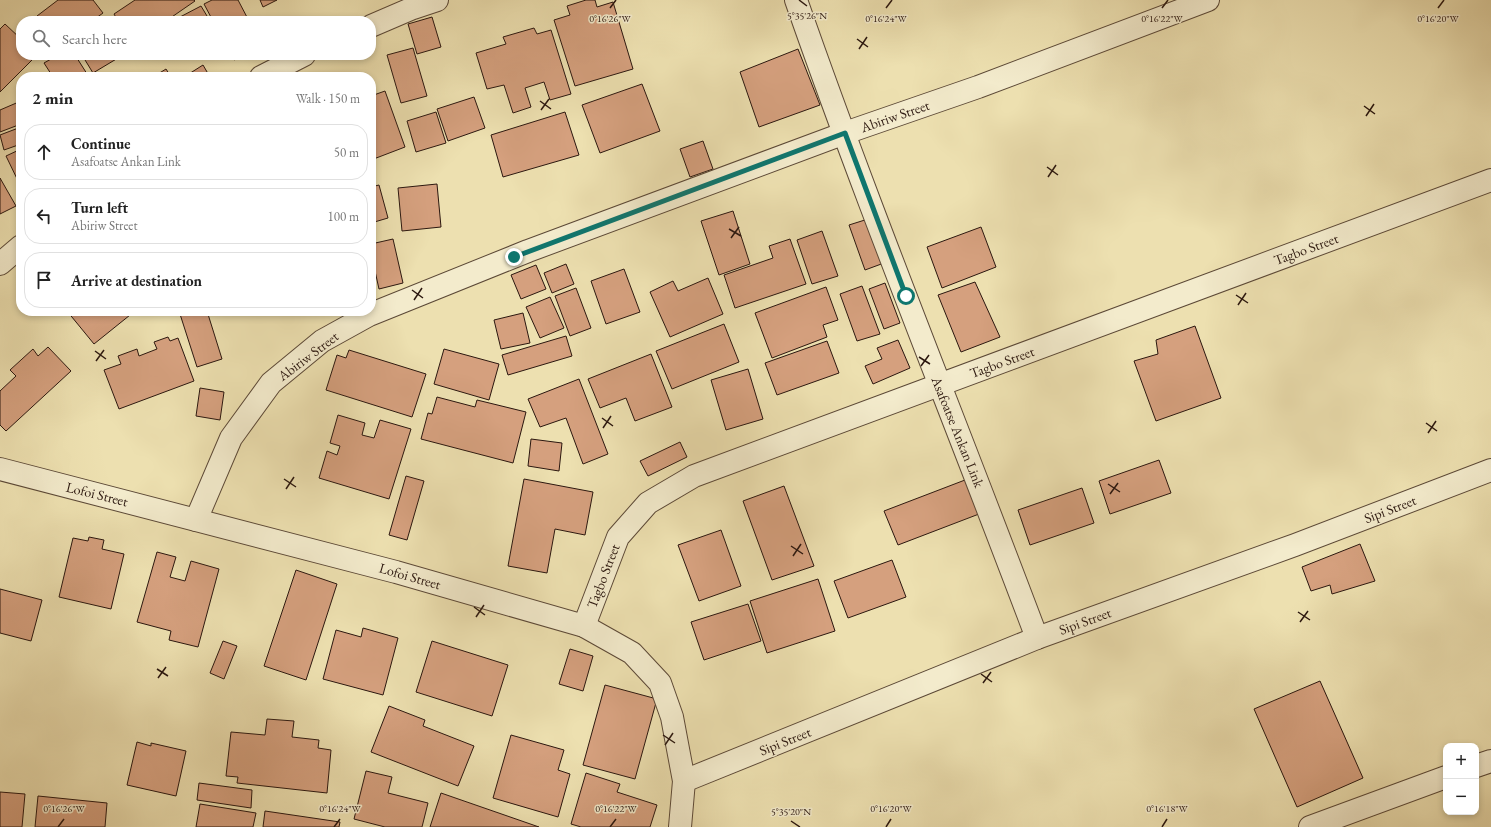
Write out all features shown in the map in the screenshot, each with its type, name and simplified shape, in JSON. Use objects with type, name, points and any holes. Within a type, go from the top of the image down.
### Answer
[{"type":"street","points":[[376,24],[413,8],[437,0]]},
{"type":"street","name":"Asafoatse Ankan Link","points":[[796,0],[940,385],[1037,638]]},
{"type":"street","name":"Abiriw Street","points":[[376,312],[528,251],[845,133],[978,87],[1208,0]]},
{"type":"street","points":[[271,72],[294,60]]},
{"type":"street","name":"Tagbo Street","points":[[584,626],[618,537],[648,503],[694,476],[1491,180]]},
{"type":"street","points":[[0,264],[16,250]]},
{"type":"street","name":"Abiriw Street","points":[[196,520],[231,438],[271,383],[322,341],[367,316]]},
{"type":"street","name":"Lofoi Street","points":[[0,469],[396,572],[584,626],[632,652],[660,683],[672,717],[684,782],[680,827]]},
{"type":"street","name":"Sipi Street","points":[[684,782],[1037,638],[1295,545],[1491,470]]},
{"type":"street","points":[[1479,765],[1491,761]]},
{"type":"street","points":[[1310,827],[1443,778]]},
{"type":"building","points":[[58,0],[93,0],[103,13],[99,16],[37,16]]},
{"type":"building","points":[[135,0],[195,1],[173,16],[115,16],[114,14]]},
{"type":"building","points":[[212,0],[238,0],[246,16],[210,16],[204,4]]},
{"type":"building","points":[[260,0],[277,0],[263,7]]},
{"type":"building","points":[[586,0],[595,0],[597,7],[613,2],[633,69],[575,86],[554,20],[570,15],[567,6]]},
{"type":"building","points":[[201,6],[207,16],[182,16]]},
{"type":"building","points":[[432,17],[441,47],[417,54],[408,24]]},
{"type":"building","points":[[5,24],[16,34],[16,60],[32,60],[20,72],[16,72],[16,76],[0,92],[0,29]]},
{"type":"building","points":[[534,28],[537,34],[551,30],[571,94],[550,100],[544,82],[525,88],[531,107],[513,113],[504,85],[487,89],[476,53],[506,44],[503,37]]},
{"type":"building","points":[[413,48],[427,96],[401,103],[387,55]]},
{"type":"building","points":[[798,49],[820,105],[759,127],[740,72]]},
{"type":"building","points":[[49,60],[78,60],[86,72],[50,72],[44,63]]},
{"type":"building","points":[[85,60],[115,60],[95,72],[92,72]]},
{"type":"building","points":[[203,65],[207,72],[192,72]]},
{"type":"building","points":[[166,69],[168,72],[161,72]]},
{"type":"building","points":[[642,84],[660,131],[600,153],[582,105]]},
{"type":"building","points":[[385,91],[405,147],[376,158],[376,94]]},
{"type":"building","points":[[474,97],[485,128],[448,141],[437,109]]},
{"type":"building","points":[[16,103],[16,126],[0,132],[0,110]]},
{"type":"building","points":[[436,112],[446,143],[416,152],[407,121]]},
{"type":"building","points":[[565,112],[579,155],[503,177],[491,135]]},
{"type":"building","points":[[16,129],[16,146],[4,150],[0,135]]},
{"type":"building","points":[[703,141],[713,169],[690,177],[680,149]]},
{"type":"building","points":[[16,151],[16,177],[6,156]]},
{"type":"building","points":[[0,178],[16,206],[0,214]]},
{"type":"building","points":[[437,184],[441,227],[402,231],[398,188]]},
{"type":"building","points":[[379,185],[388,218],[376,222],[376,186]]},
{"type":"building","points":[[733,211],[750,264],[719,275],[701,221]]},
{"type":"building","points":[[868,219],[884,263],[865,270],[849,225]]},
{"type":"building","points":[[981,227],[996,267],[942,288],[927,247]]},
{"type":"building","points":[[822,231],[838,276],[812,284],[797,240]]},
{"type":"building","points":[[393,239],[403,283],[379,289],[376,276],[376,243]]},
{"type":"building","points":[[790,239],[806,284],[735,308],[724,275],[773,258],[769,246]]},
{"type":"building","points":[[566,264],[574,284],[552,293],[544,273]]},
{"type":"building","points":[[536,265],[546,289],[521,299],[511,275]]},
{"type":"building","points":[[624,269],[640,312],[606,324],[591,281]]},
{"type":"building","points":[[708,278],[723,314],[670,337],[650,292],[673,281],[678,291]]},
{"type":"building","points":[[975,282],[1000,337],[961,352],[938,295]]},
{"type":"building","points":[[885,283],[900,323],[884,329],[869,289]]},
{"type":"building","points":[[862,286],[880,334],[857,341],[840,294]]},
{"type":"building","points":[[826,287],[838,320],[823,325],[827,337],[772,358],[755,313]]},
{"type":"building","points":[[576,288],[591,328],[570,336],[555,296]]},
{"type":"building","points":[[550,297],[564,328],[540,338],[526,307]]},
{"type":"building","points":[[523,313],[530,343],[501,349],[494,320]]},
{"type":"building","points":[[71,316],[129,316],[94,344]]},
{"type":"building","points":[[181,316],[209,316],[222,359],[197,367]]},
{"type":"building","points":[[724,324],[739,362],[672,389],[656,351]]},
{"type":"building","points":[[1195,326],[1221,398],[1156,421],[1134,361],[1158,354],[1156,340]]},
{"type":"building","points":[[566,336],[572,356],[508,375],[502,355]]},
{"type":"building","points":[[168,337],[170,341],[178,338],[194,381],[119,409],[104,370],[121,364],[118,356],[137,349],[139,356],[157,349],[154,342]]},
{"type":"building","points":[[898,340],[910,368],[873,384],[865,366],[882,359],[877,348]]},
{"type":"building","points":[[827,341],[839,373],[777,395],[765,363]]},
{"type":"building","points":[[48,347],[71,371],[6,431],[0,425],[0,391],[16,376],[10,370],[33,349],[38,356]]},
{"type":"building","points":[[444,349],[499,364],[489,400],[434,384]]},
{"type":"building","points":[[349,350],[426,374],[412,417],[326,390],[337,355],[346,358]]},
{"type":"building","points":[[651,354],[672,407],[635,421],[626,398],[600,408],[588,379]]},
{"type":"building","points":[[748,369],[763,419],[726,430],[711,380]]},
{"type":"building","points":[[579,379],[608,454],[583,464],[566,418],[540,427],[528,399]]},
{"type":"building","points":[[200,388],[224,392],[220,420],[196,416]]},
{"type":"building","points":[[437,397],[475,407],[477,400],[526,412],[513,463],[421,439],[428,413],[432,414]]},
{"type":"building","points":[[338,415],[365,423],[362,435],[374,438],[380,420],[411,429],[389,499],[319,478],[327,451],[337,455],[340,446],[330,443]]},
{"type":"building","points":[[531,439],[562,443],[559,471],[528,466]]},
{"type":"building","points":[[680,442],[687,457],[648,476],[640,461]]},
{"type":"building","points":[[1159,460],[1171,493],[1110,514],[1099,481]]},
{"type":"building","points":[[406,476],[424,481],[407,540],[389,535]]},
{"type":"building","points":[[524,479],[593,492],[585,535],[555,529],[547,573],[508,566]]},
{"type":"building","points":[[965,480],[979,514],[898,545],[884,511]]},
{"type":"building","points":[[784,486],[814,566],[772,580],[743,501]]},
{"type":"building","points":[[1082,488],[1094,523],[1030,545],[1018,510]]},
{"type":"building","points":[[721,530],[741,586],[699,601],[678,545]]},
{"type":"building","points":[[89,537],[104,540],[102,549],[124,554],[111,609],[59,597],[73,538],[88,541]]},
{"type":"building","points":[[1360,544],[1375,581],[1332,594],[1330,585],[1311,591],[1302,567]]},
{"type":"building","points":[[157,552],[176,557],[170,577],[185,581],[191,561],[219,569],[198,647],[169,640],[171,631],[137,622]]},
{"type":"building","points":[[892,560],[906,597],[848,618],[834,581]]},
{"type":"building","points":[[296,570],[337,584],[306,680],[264,666]]},
{"type":"building","points":[[818,579],[835,631],[767,653],[750,601]]},
{"type":"building","points":[[0,589],[42,600],[31,641],[0,633]]},
{"type":"building","points":[[748,604],[761,641],[704,660],[691,622]]},
{"type":"building","points":[[363,628],[398,638],[383,695],[323,679],[336,630],[361,637]]},
{"type":"building","points":[[223,641],[237,646],[224,679],[210,673]]},
{"type":"building","points":[[432,641],[508,665],[492,716],[416,692]]},
{"type":"building","points":[[570,649],[593,656],[583,691],[559,684]]},
{"type":"building","points":[[1320,681],[1363,778],[1297,807],[1254,709]]},
{"type":"building","points":[[605,685],[657,699],[635,779],[583,765]]},
{"type":"building","points":[[389,706],[425,720],[423,726],[474,746],[458,786],[371,752]]},
{"type":"building","points":[[267,719],[294,721],[292,737],[319,740],[318,748],[331,750],[327,793],[237,783],[238,777],[226,776],[231,732],[265,735]]},
{"type":"building","points":[[511,735],[564,750],[558,770],[570,774],[558,817],[493,798]]},
{"type":"building","points":[[137,742],[151,746],[151,743],[186,751],[176,796],[127,785]]},
{"type":"building","points":[[366,771],[392,777],[388,793],[428,803],[422,827],[385,827],[354,819]]},
{"type":"building","points":[[586,773],[620,784],[617,792],[657,805],[650,827],[581,827],[571,824]]},
{"type":"building","points":[[199,783],[252,790],[251,808],[197,800]]},
{"type":"building","points":[[0,792],[25,794],[22,827],[0,827]]},
{"type":"building","points":[[441,793],[539,827],[430,827]]},
{"type":"building","points":[[38,796],[107,803],[105,827],[35,827]]},
{"type":"building","points":[[200,804],[256,813],[253,827],[196,827]]},
{"type":"building","points":[[265,811],[340,822],[339,827],[263,827]]},
{"type":"route","points":[[514,257],[845,133],[906,296]]}]
